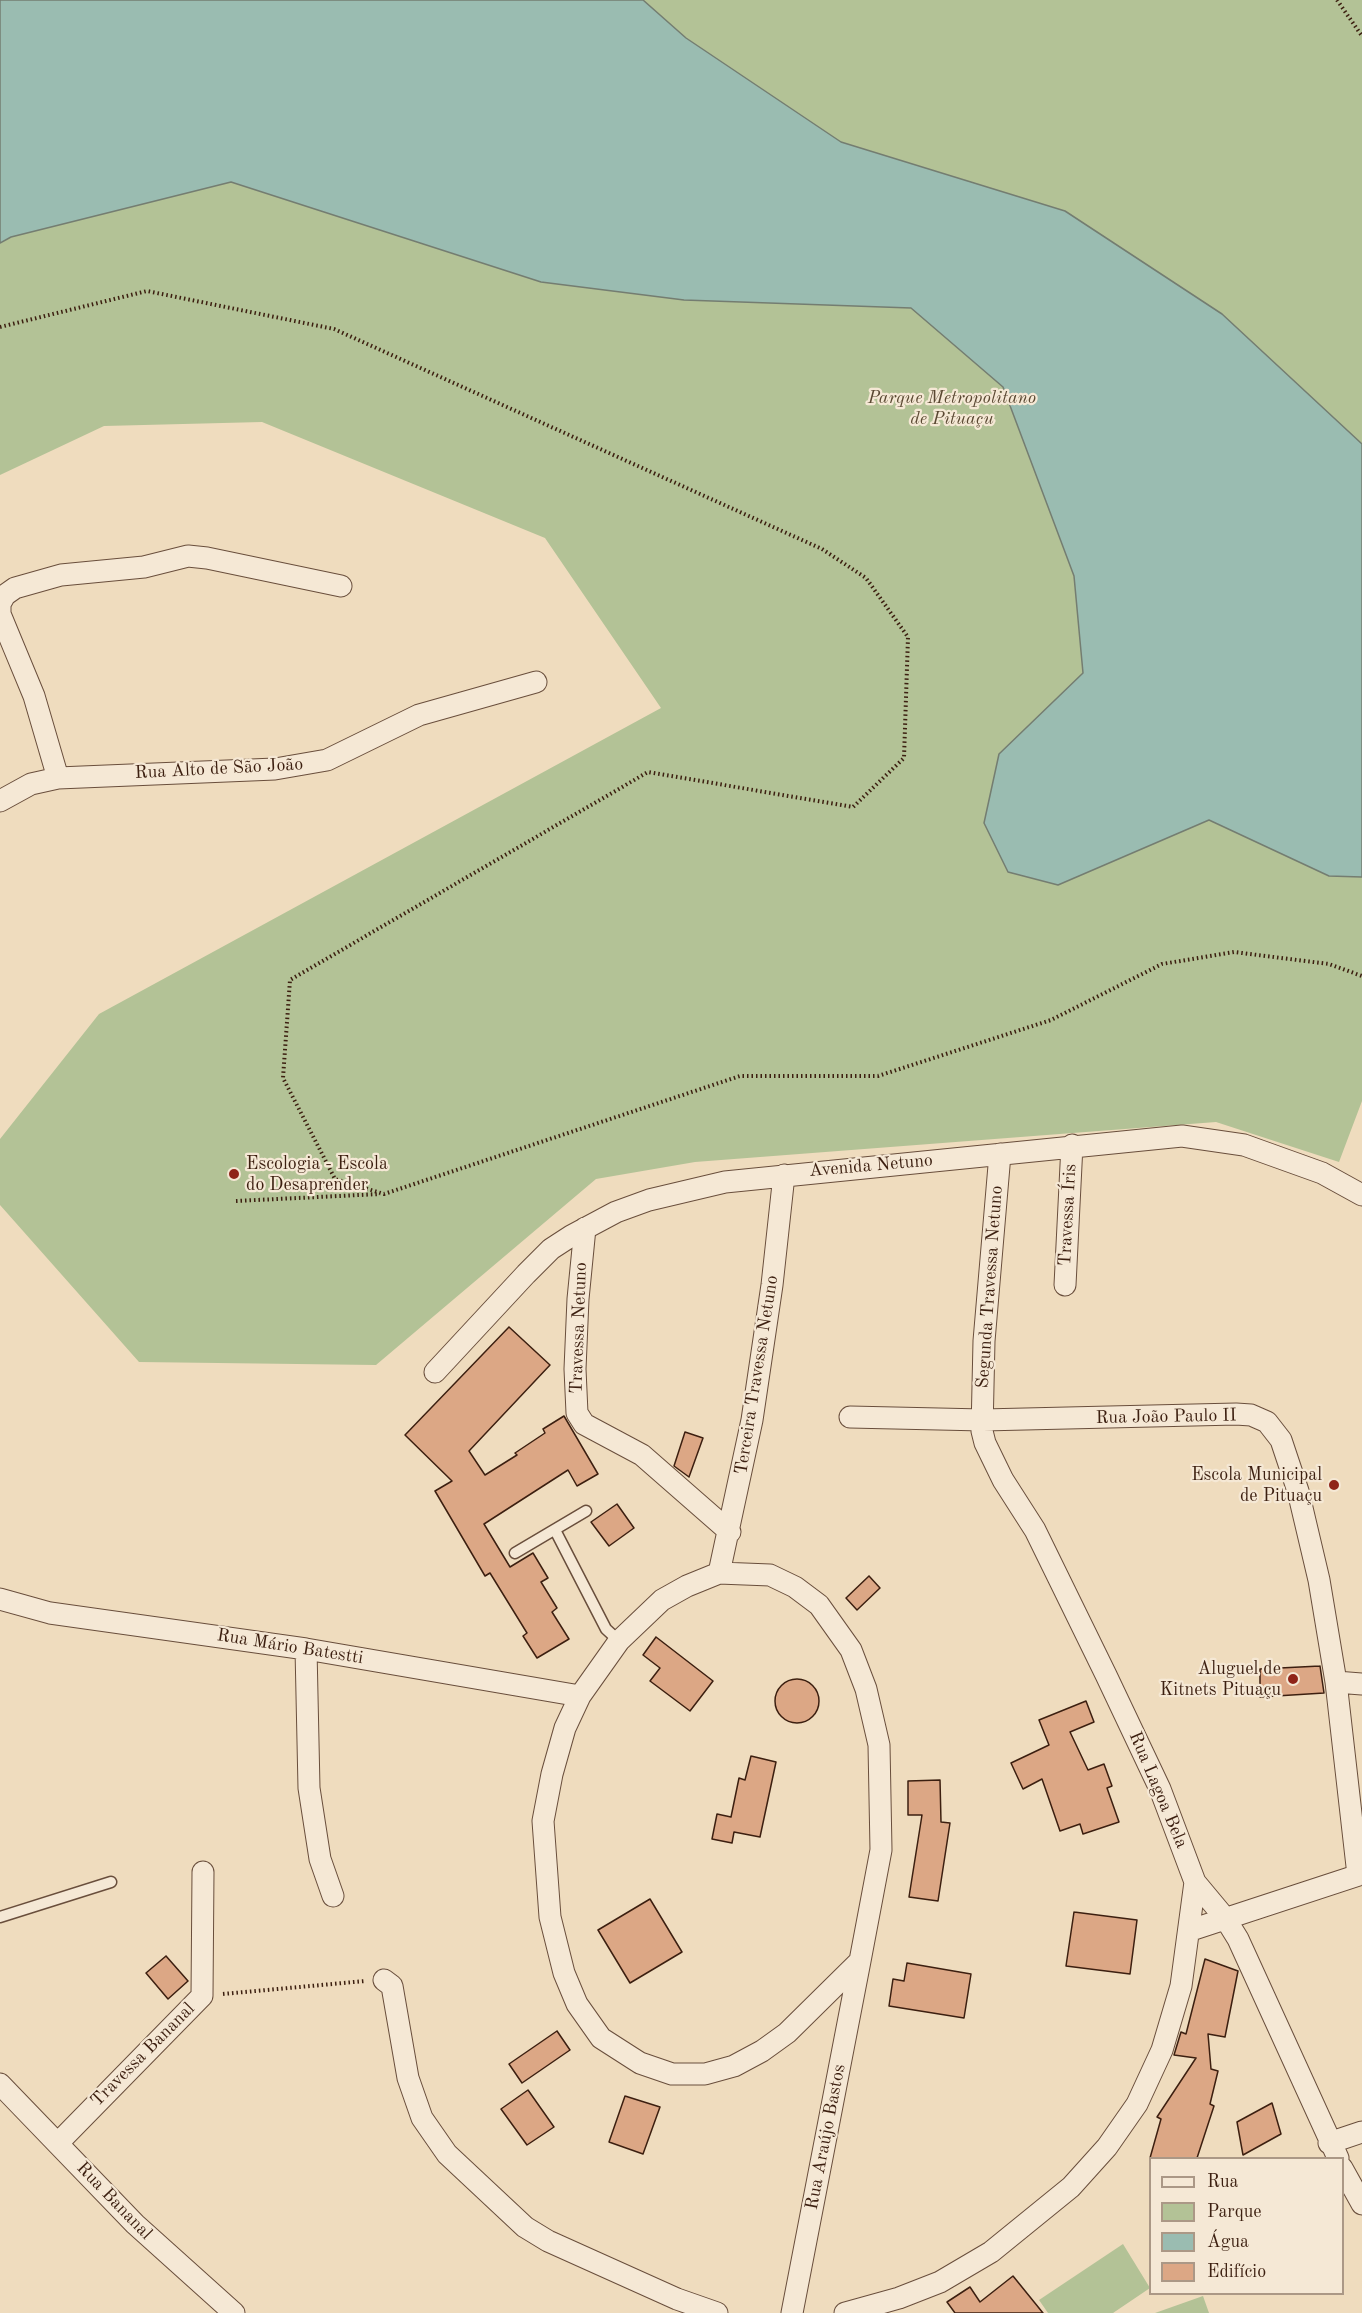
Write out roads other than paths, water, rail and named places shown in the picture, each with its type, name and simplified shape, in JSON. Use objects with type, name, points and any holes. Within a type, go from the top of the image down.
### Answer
[{"type":"street","points":[[58,778],[34,696],[0,614],[0,604],[5,595],[15,588],[61,575],[144,567],[188,556],[342,586]]},
{"type":"street","name":"Rua Alto de São João","points":[[0,801],[31,784],[58,778],[274,769],[327,760],[419,715],[536,682]]},
{"type":"street","name":"Avenida Netuno","points":[[435,1372],[551,1249],[616,1212],[674,1192],[724,1182],[1072,1145],[1182,1136],[1244,1145],[1322,1173],[1362,1195]]},
{"type":"street","name":"Travessa Íris","points":[[1065,1285],[1072,1145]]},
{"type":"street","name":"Segunda Travessa Netuno","points":[[982,1420],[987,1277],[1000,1154]]},
{"type":"street","name":"Terceira Travessa Netuno","points":[[719,1573],[730,1533],[761,1362],[780,1229],[784,1175]]},
{"type":"street","name":"Travessa Netuno","points":[[585,1228],[578,1299],[575,1369],[577,1413],[589,1428],[642,1455],[730,1533]]},
{"type":"street","name":"Rua João Paulo II","points":[[850,1418],[982,1420],[1236,1414],[1251,1415],[1267,1422],[1281,1440],[1298,1491],[1319,1580],[1336,1682],[1360,1875]]},
{"type":"street","name":"Rua Lagoa Bela","points":[[982,1420],[982,1431],[990,1456],[1035,1530],[1106,1675],[1160,1789],[1195,1882],[1225,1918],[1250,1965],[1333,2151]]},
{"type":"street","name":"Rua Araújo Bastos","points":[[792,2313],[860,1961],[881,1850],[879,1745],[866,1689],[851,1650],[819,1605],[795,1587],[770,1575],[719,1573],[687,1586],[662,1600],[619,1641],[580,1696],[565,1728],[543,1821],[550,1917],[564,1973],[577,2004],[601,2038],[640,2063],[672,2074],[705,2074],[734,2066],[762,2051],[787,2033],[860,1961]]},
{"type":"street","name":"Rua Mário Batestti","points":[[0,1599],[74,1617],[306,1649],[580,1696]]},
{"type":"street","points":[[306,1649],[309,1788],[320,1859],[333,1896]]},
{"type":"street","points":[[1336,1682],[1362,1684]]},
{"type":"street","name":"Travessa Bananal","points":[[58,2143],[202,1995],[203,1872]]},
{"type":"street","points":[[1191,1930],[1360,1875]]},
{"type":"street","points":[[845,2313],[940,2282],[991,2252],[1071,2187],[1107,2147],[1137,2104],[1157,2061],[1181,1986],[1191,1930],[1195,1882]]},
{"type":"street","points":[[384,1980],[392,1986],[408,2078],[422,2118],[447,2154],[463,2170],[525,2227],[548,2241],[677,2299],[717,2313]]},
{"type":"street","name":"Rua Bananal","points":[[0,2084],[135,2224],[234,2313]]},
{"type":"street","points":[[1333,2151],[1362,2132]]},
{"type":"street","points":[[1344,2172],[1362,2204]]},
{"type":"lane","points":[[515,1553],[586,1511]]},
{"type":"lane","points":[[555,1530],[606,1629],[619,1641]]},
{"type":"lane","points":[[0,1917],[111,1882]]},
{"type":"water","points":[[0,0],[643,0],[686,38],[841,142],[1065,211],[1222,314],[1362,444],[1362,877],[1329,876],[1209,820],[1058,885],[1008,872],[984,823],[999,754],[1083,673],[1074,576],[1003,387],[911,308],[684,300],[541,282],[231,182],[11,237],[0,243]]},
{"type":"place","name":"Escologia - Escola do Desaprender","points":[[234,1174]]},
{"type":"place","name":"Escola Municipal de Pituaçu","points":[[1334,1485]]},
{"type":"place","name":"Aluguel de Kitnets Pituaçu","points":[[1293,1679]]},
{"type":"park label","name":"Parque Metropolitano de Pituaçu","points":[[952,408]]}]
